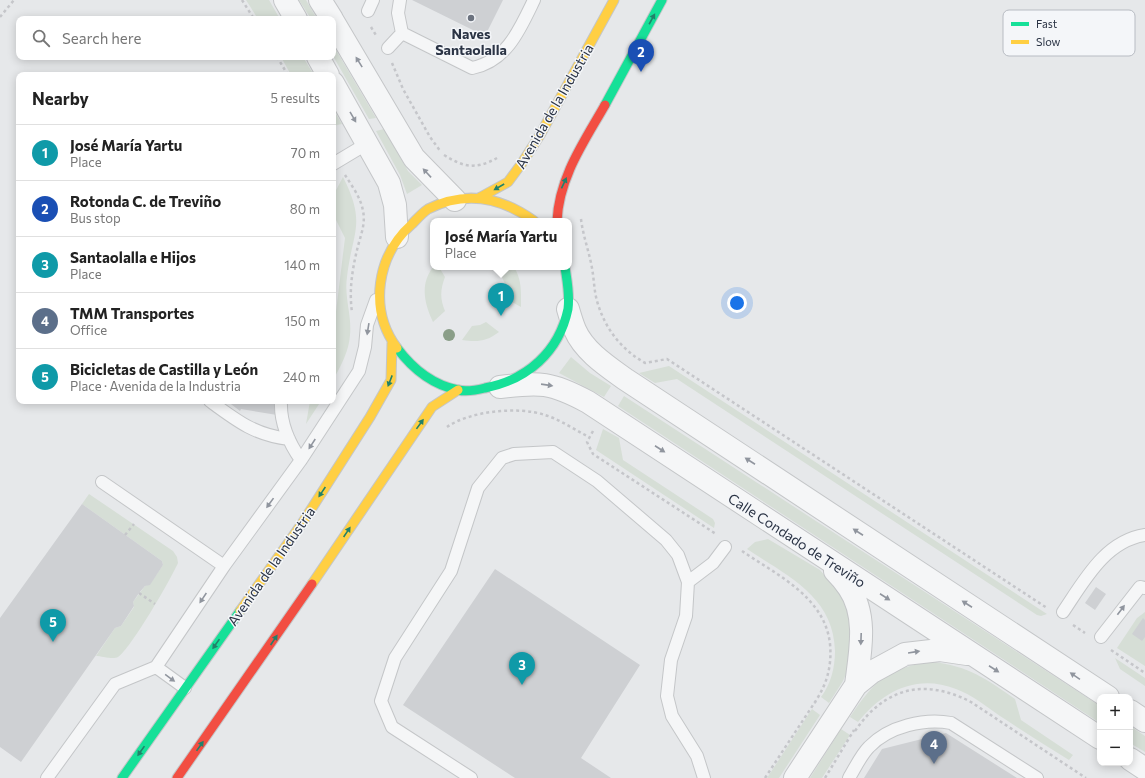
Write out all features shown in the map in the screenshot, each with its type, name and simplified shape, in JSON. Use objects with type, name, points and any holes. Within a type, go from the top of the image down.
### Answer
[{"type":"main road","name":"Avenida de la Industria","points":[[479,198],[508,182],[522,163],[540,135],[614,0]]},
{"type":"main road","points":[[557,218],[557,208],[561,190],[567,177],[662,0]]},
{"type":"main road","points":[[529,218],[511,206],[479,198],[455,200],[426,210],[397,237],[385,258],[380,274],[378,291],[382,318],[392,343],[416,370],[432,380],[458,390],[500,386],[517,379],[533,369],[546,356],[557,341],[565,324],[568,309],[569,290],[566,270]]},
{"type":"main road","name":"Avenida de la Industria","points":[[122,778],[303,522],[370,417],[391,380],[392,343]]},
{"type":"main road","points":[[177,778],[274,640],[432,408],[458,390]]},
{"type":"street","points":[[285,0],[294,16]]},
{"type":"street","points":[[320,0],[330,16]]},
{"type":"street","points":[[336,27],[414,158],[455,200]]},
{"type":"street","points":[[320,60],[326,72]]},
{"type":"street","points":[[336,88],[389,183],[395,205],[397,237]]},
{"type":"street","points":[[568,309],[575,331],[583,343],[600,361],[1103,694]]},
{"type":"street","name":"Calle Condado de Treviño","points":[[481,389],[530,384],[551,385],[569,391],[1097,736]]},
{"type":"street","points":[[822,556],[850,588],[858,609],[861,630],[856,684]]},
{"type":"street","points":[[795,778],[856,684],[884,665],[905,654],[940,650],[972,654]]},
{"type":"street","points":[[1133,713],[1145,721]]},
{"type":"street","points":[[1133,761],[1145,769]]},
{"type":"lane","points":[[389,53],[402,33],[398,13],[400,0]]},
{"type":"lane","points":[[402,33],[472,68],[482,66],[495,58],[516,38],[534,0]]},
{"type":"lane","points":[[336,162],[368,143]]},
{"type":"lane","points":[[47,778],[115,684],[156,667],[224,566],[301,460],[358,371],[365,347],[368,325],[378,291]]},
{"type":"lane","points":[[214,404],[240,423],[269,437],[289,439]]},
{"type":"lane","points":[[281,404],[280,415],[293,449],[301,460]]},
{"type":"lane","points":[[471,778],[392,727],[381,701],[395,658],[451,571],[478,488],[502,458],[514,454],[554,452],[597,481],[666,540],[678,555],[688,582],[686,616],[671,660],[667,696],[672,716],[697,756],[704,778]]},
{"type":"lane","points":[[102,482],[224,566]]},
{"type":"lane","points":[[1061,615],[1099,561],[1116,546],[1135,536],[1145,535]]},
{"type":"lane","points":[[688,582],[713,563],[725,547]]},
{"type":"lane","points":[[1096,637],[1144,585]]},
{"type":"lane","points":[[156,667],[185,688]]},
{"type":"lane","points":[[849,778],[869,747],[882,737],[900,728],[923,722],[937,721],[951,723],[1036,778]]},
{"type":"path","points":[[0,17],[14,0]]},
{"type":"path","points":[[242,0],[252,16]]},
{"type":"path","points":[[370,11],[378,40]]},
{"type":"path","points":[[389,53],[403,89],[430,137],[442,154],[461,165],[478,166],[502,154]]},
{"type":"path","points":[[279,60],[286,72]]},
{"type":"path","points":[[336,164],[358,197],[364,211],[364,228],[351,280],[350,292],[354,318]]},
{"type":"path","points":[[580,215],[592,268],[597,301],[605,322],[614,337],[629,352],[645,363],[667,359],[1096,637]]},
{"type":"path","points":[[441,430],[466,417],[523,411],[547,415],[589,438]]},
{"type":"path","points":[[125,535],[134,524]]},
{"type":"path","points":[[139,593],[155,604]]},
{"type":"path","points":[[1110,649],[1145,673]]},
{"type":"shaded area","points":[[246,0],[269,0],[278,16],[256,16]]},
{"type":"shaded area","points":[[299,0],[306,0],[315,16],[309,16]]},
{"type":"shaded area","points":[[336,50],[376,118],[369,119],[335,60]]},
{"type":"shaded area","points":[[283,60],[305,60],[312,72],[289,72]]},
{"type":"shaded area","points":[[336,114],[342,124],[336,125]]},
{"type":"shaded area","points":[[384,129],[408,171],[422,185],[407,194],[400,175],[376,131]]},
{"type":"shaded area","points":[[343,177],[354,206],[356,228],[346,284],[350,321],[349,341],[344,358],[336,374],[336,312],[345,238],[336,220],[336,190]]},
{"type":"shaded area","points":[[431,270],[441,270],[445,277],[441,294],[445,311],[433,322],[427,308],[425,294],[426,280]]},
{"type":"shaded area","points":[[505,270],[516,270],[520,286],[521,307],[505,298],[506,286],[501,275]]},
{"type":"shaded area","points":[[486,322],[499,332],[486,339],[472,341],[462,340],[472,326],[480,325]]},
{"type":"shaded area","points":[[571,357],[590,373],[611,386],[604,397],[559,373]]},
{"type":"shaded area","points":[[669,366],[1047,614],[1041,616],[1037,615],[677,379],[655,383],[639,373]]},
{"type":"shaded area","points":[[624,396],[1097,704],[1097,721],[618,406]]},
{"type":"shaded area","points":[[309,404],[319,404],[306,424]]},
{"type":"shaded area","points":[[603,429],[619,438],[623,460],[713,519],[715,523],[714,528],[596,450]]},
{"type":"shaded area","points":[[89,494],[173,551],[177,557],[178,563],[159,598],[131,642],[124,652],[116,658],[96,656],[115,628],[121,626],[134,607],[133,602],[145,586],[150,584],[163,565],[162,561],[82,504]]},
{"type":"shaded area","points":[[768,539],[820,570],[843,597],[852,622],[848,669],[843,681],[829,703],[821,697],[830,681],[833,669],[835,651],[833,632],[817,601],[805,589],[792,578],[747,549],[755,542]]},
{"type":"shaded area","points":[[1145,612],[1145,666],[1117,648],[1137,618]]},
{"type":"shaded area","points":[[1115,658],[1145,678],[1145,686],[1120,669]]},
{"type":"shaded area","points":[[933,662],[967,670],[995,685],[1015,699],[1021,720],[1073,755],[1069,760],[962,691],[941,685],[927,683],[914,684],[901,688],[878,702],[867,711],[858,722],[850,717],[875,685],[893,672],[917,664]]},
{"type":"shaded area","points":[[812,709],[820,715],[779,778],[767,778]]},
{"type":"shaded area","points":[[1133,728],[1145,736],[1145,752],[1133,745]]},
{"type":"shaded area","points":[[841,729],[850,735],[822,778],[810,778]]},
{"type":"building","name":"Naves Santaolalla","points":[[412,0],[503,0],[485,36]]},
{"type":"building","points":[[231,404],[278,404],[277,415],[241,409],[240,411]]},
{"type":"building","points":[[82,504],[162,561],[163,565],[150,585],[145,586],[139,593],[133,602],[134,606],[121,626],[115,628],[21,762],[0,747],[0,618]]},
{"type":"building","points":[[495,569],[640,665],[581,758],[611,778],[515,778],[403,705]]},
{"type":"building","points":[[1096,587],[1106,594],[1095,610],[1085,603]]},
{"type":"building","points":[[1143,618],[1145,620],[1145,637],[1142,641],[1132,634]]},
{"type":"building","points":[[946,733],[1017,778],[864,778],[882,749]]},
{"type":"traffic: fast","points":[[605,105],[662,0]]},
{"type":"traffic: fast","points":[[397,348],[416,369],[432,380],[449,388],[468,391],[500,384],[514,378],[539,362],[549,351],[564,324],[569,303],[565,270]]},
{"type":"traffic: fast","points":[[122,778],[240,611]]},
{"type":"traffic: slow","points":[[479,198],[508,182],[522,163],[540,135],[614,0]]},
{"type":"traffic: slow","points":[[397,348],[388,333],[382,317],[380,283],[384,267],[391,251],[400,237],[422,214],[428,209],[442,203],[456,199],[470,198],[483,199],[509,206],[530,218]]},
{"type":"traffic: slow","points":[[240,611],[303,522],[370,417],[391,380],[392,343]]},
{"type":"traffic: slow","points":[[312,584],[432,407],[458,390]]},
{"type":"traffic: jam","points":[[557,218],[562,190],[574,160],[605,105]]},
{"type":"traffic: jam","points":[[177,778],[312,584]]},
{"type":"place","name":"Naves Santaolalla","points":[[471,18]]},
{"type":"place","name":"Rotonda C. de Treviño","points":[[641,72]]},
{"type":"place","name":"José María Yartu","points":[[501,316]]},
{"type":"place","name":"Bicicletas de Castilla y León","points":[[53,642]]},
{"type":"place","name":"Santaolalla e Hijos","points":[[522,685]]},
{"type":"place","name":"TMM Transportes","points":[[934,764]]}]
